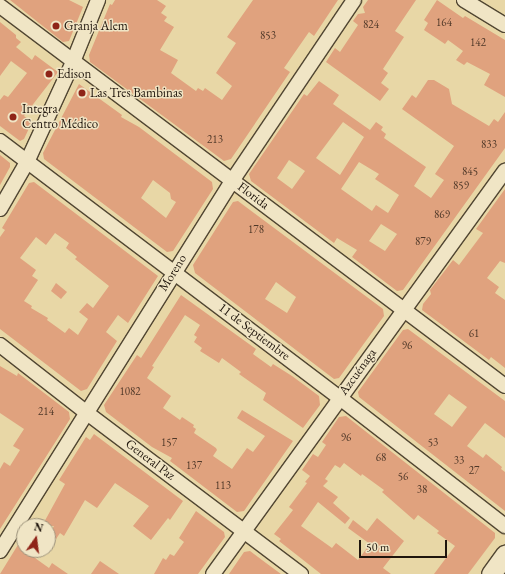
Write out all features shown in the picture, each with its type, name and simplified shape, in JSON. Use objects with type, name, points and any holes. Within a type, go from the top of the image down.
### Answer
[{"type":"main road","points":[[491,574],[505,555]]},
{"type":"street","points":[[0,209],[27,162],[73,62],[98,0]]},
{"type":"street","name":"Moreno","points":[[0,551],[232,181],[354,0]]},
{"type":"street","points":[[464,0],[505,25]]},
{"type":"street","name":"Florida","points":[[0,6],[505,386]]},
{"type":"street","name":"11 de Septiembre","points":[[0,142],[340,398],[505,526]]},
{"type":"street","name":"Azcuénaga","points":[[213,574],[505,171]]},
{"type":"street","name":"General Paz","points":[[0,345],[301,574]]},
{"type":"building","points":[[10,0],[69,0],[83,7],[69,41],[63,42]]},
{"type":"building","points":[[115,0],[157,0],[166,6],[161,13],[167,17],[164,21],[174,27],[160,50],[178,60],[171,73],[196,91],[198,88],[203,91],[205,88],[222,100],[232,86],[216,73],[236,43],[227,37],[253,0],[338,0],[314,36],[309,32],[284,68],[290,72],[231,159],[224,161],[90,62],[89,55],[110,4],[112,5]]},
{"type":"building","points":[[368,0],[416,0],[395,31],[404,37],[383,69],[388,73],[381,83],[389,89],[380,101],[326,62],[335,48],[340,52],[358,25],[353,21],[358,14],[365,13],[363,7]]},
{"type":"building","points":[[437,0],[463,18],[465,16],[505,40],[505,97],[484,85],[490,74],[467,62],[464,65],[456,60],[463,51],[448,40],[445,44],[424,30],[428,23],[424,20]]},
{"type":"building","points":[[0,22],[16,35],[16,38],[21,42],[16,47],[32,60],[35,55],[58,72],[24,116],[32,122],[24,139],[20,141],[0,126],[0,100],[4,95],[8,97],[27,73],[11,61],[0,76]]},
{"type":"building","points":[[428,80],[434,80],[449,89],[452,104],[489,126],[494,119],[498,122],[505,112],[505,148],[403,290],[397,291],[352,257],[357,250],[337,238],[334,243],[251,181],[249,174],[304,94],[307,96],[319,81],[339,95],[333,104],[370,130],[376,122],[383,127],[381,130],[386,134],[384,138],[426,167],[414,186],[431,198],[444,180],[435,174],[454,146],[402,109],[412,95],[416,98]],"holes":[[[343,122],[364,137],[340,175],[316,158]],[[289,160],[305,171],[292,189],[277,178]],[[359,162],[379,174],[375,179],[399,195],[388,213],[376,205],[372,211],[341,189]],[[381,224],[397,234],[385,251],[369,241]]]},
{"type":"building","points":[[79,84],[122,115],[121,117],[139,127],[212,182],[213,189],[173,251],[167,252],[44,159],[43,153]],"holes":[[[153,180],[170,193],[171,199],[176,202],[166,218],[141,198]]]},
{"type":"building","points":[[0,155],[10,163],[10,167],[0,185]]},
{"type":"building","points":[[34,182],[158,276],[128,323],[118,315],[106,332],[117,341],[87,389],[81,391],[0,329],[0,237],[5,230],[2,228],[29,183]],"holes":[[[55,233],[69,243],[66,248],[77,257],[75,259],[109,286],[93,308],[87,303],[79,312],[88,319],[78,335],[69,328],[65,333],[47,320],[48,318],[31,308],[32,306],[24,301],[38,280],[32,276],[36,270],[20,258],[36,237],[46,245]]]},
{"type":"building","points":[[505,189],[505,263],[500,261],[487,278],[499,287],[495,293],[505,300],[505,368],[491,357],[489,360],[422,310],[423,304],[431,294],[430,290],[453,260],[459,265],[483,233],[476,229]]},
{"type":"building","points":[[238,201],[383,309],[384,316],[339,378],[334,379],[195,273],[193,265],[233,202]],"holes":[[[276,282],[296,297],[287,313],[265,299]]]},
{"type":"building","points":[[56,283],[67,292],[61,299],[51,291]]},
{"type":"building","points":[[181,295],[256,349],[253,354],[271,367],[273,364],[292,376],[319,396],[320,405],[303,428],[263,400],[266,393],[239,374],[241,372],[222,358],[219,363],[200,351],[202,348],[194,342],[197,337],[194,335],[200,325],[185,315],[152,366],[154,367],[147,378],[171,396],[163,408],[180,420],[182,417],[194,425],[193,427],[196,429],[194,433],[216,448],[217,450],[213,456],[232,469],[247,448],[253,452],[265,436],[237,418],[242,410],[293,441],[244,511],[237,512],[170,461],[172,458],[152,447],[106,412],[104,405],[137,355],[141,358]]},
{"type":"building","points":[[408,329],[505,401],[505,438],[485,423],[467,446],[483,458],[486,454],[502,467],[501,469],[505,472],[505,511],[359,397],[358,392],[403,330]],"holes":[[[449,394],[467,407],[452,427],[434,414]]]},
{"type":"building","points":[[0,366],[17,376],[18,373],[69,412],[70,419],[0,529],[0,469],[4,462],[10,466],[20,450],[13,446],[24,429],[0,413]]},
{"type":"building","points":[[346,416],[495,533],[495,538],[468,574],[434,574],[455,546],[437,533],[439,531],[418,515],[414,520],[382,492],[384,490],[362,474],[361,476],[344,463],[340,468],[335,465],[325,479],[328,481],[323,486],[338,497],[333,503],[350,518],[345,524],[318,502],[301,526],[332,548],[336,543],[358,560],[370,544],[348,528],[353,520],[367,531],[377,518],[404,541],[383,568],[391,574],[321,574],[279,541],[281,539],[274,534],[293,510],[289,507],[307,483],[305,482],[310,476],[302,470],[313,454],[318,457],[326,445],[322,442],[339,417]]},
{"type":"building","points":[[94,434],[183,501],[170,520],[168,518],[151,540],[133,526],[149,506],[115,483],[97,508],[85,500],[64,536],[60,533],[56,539],[56,518],[46,518],[65,484],[59,480],[86,437],[90,440]]},
{"type":"building","points":[[196,511],[224,532],[225,537],[198,574],[154,574],[163,558],[166,560],[170,554],[174,556],[184,542],[179,538]]},
{"type":"building","points":[[16,548],[16,558],[35,558],[49,568],[52,563],[68,574],[0,574]]},
{"type":"building","points":[[250,551],[281,574],[229,574],[244,552]]},
{"type":"building","points":[[100,561],[119,574],[91,574]]},
{"type":"place","name":"Granja Alem","points":[[56,26]]},
{"type":"place","name":"Edison","points":[[49,74]]},
{"type":"place","name":"Las Tres Bambinas","points":[[82,93]]},
{"type":"place","name":"Integra Centro Médico","points":[[13,117]]}]
